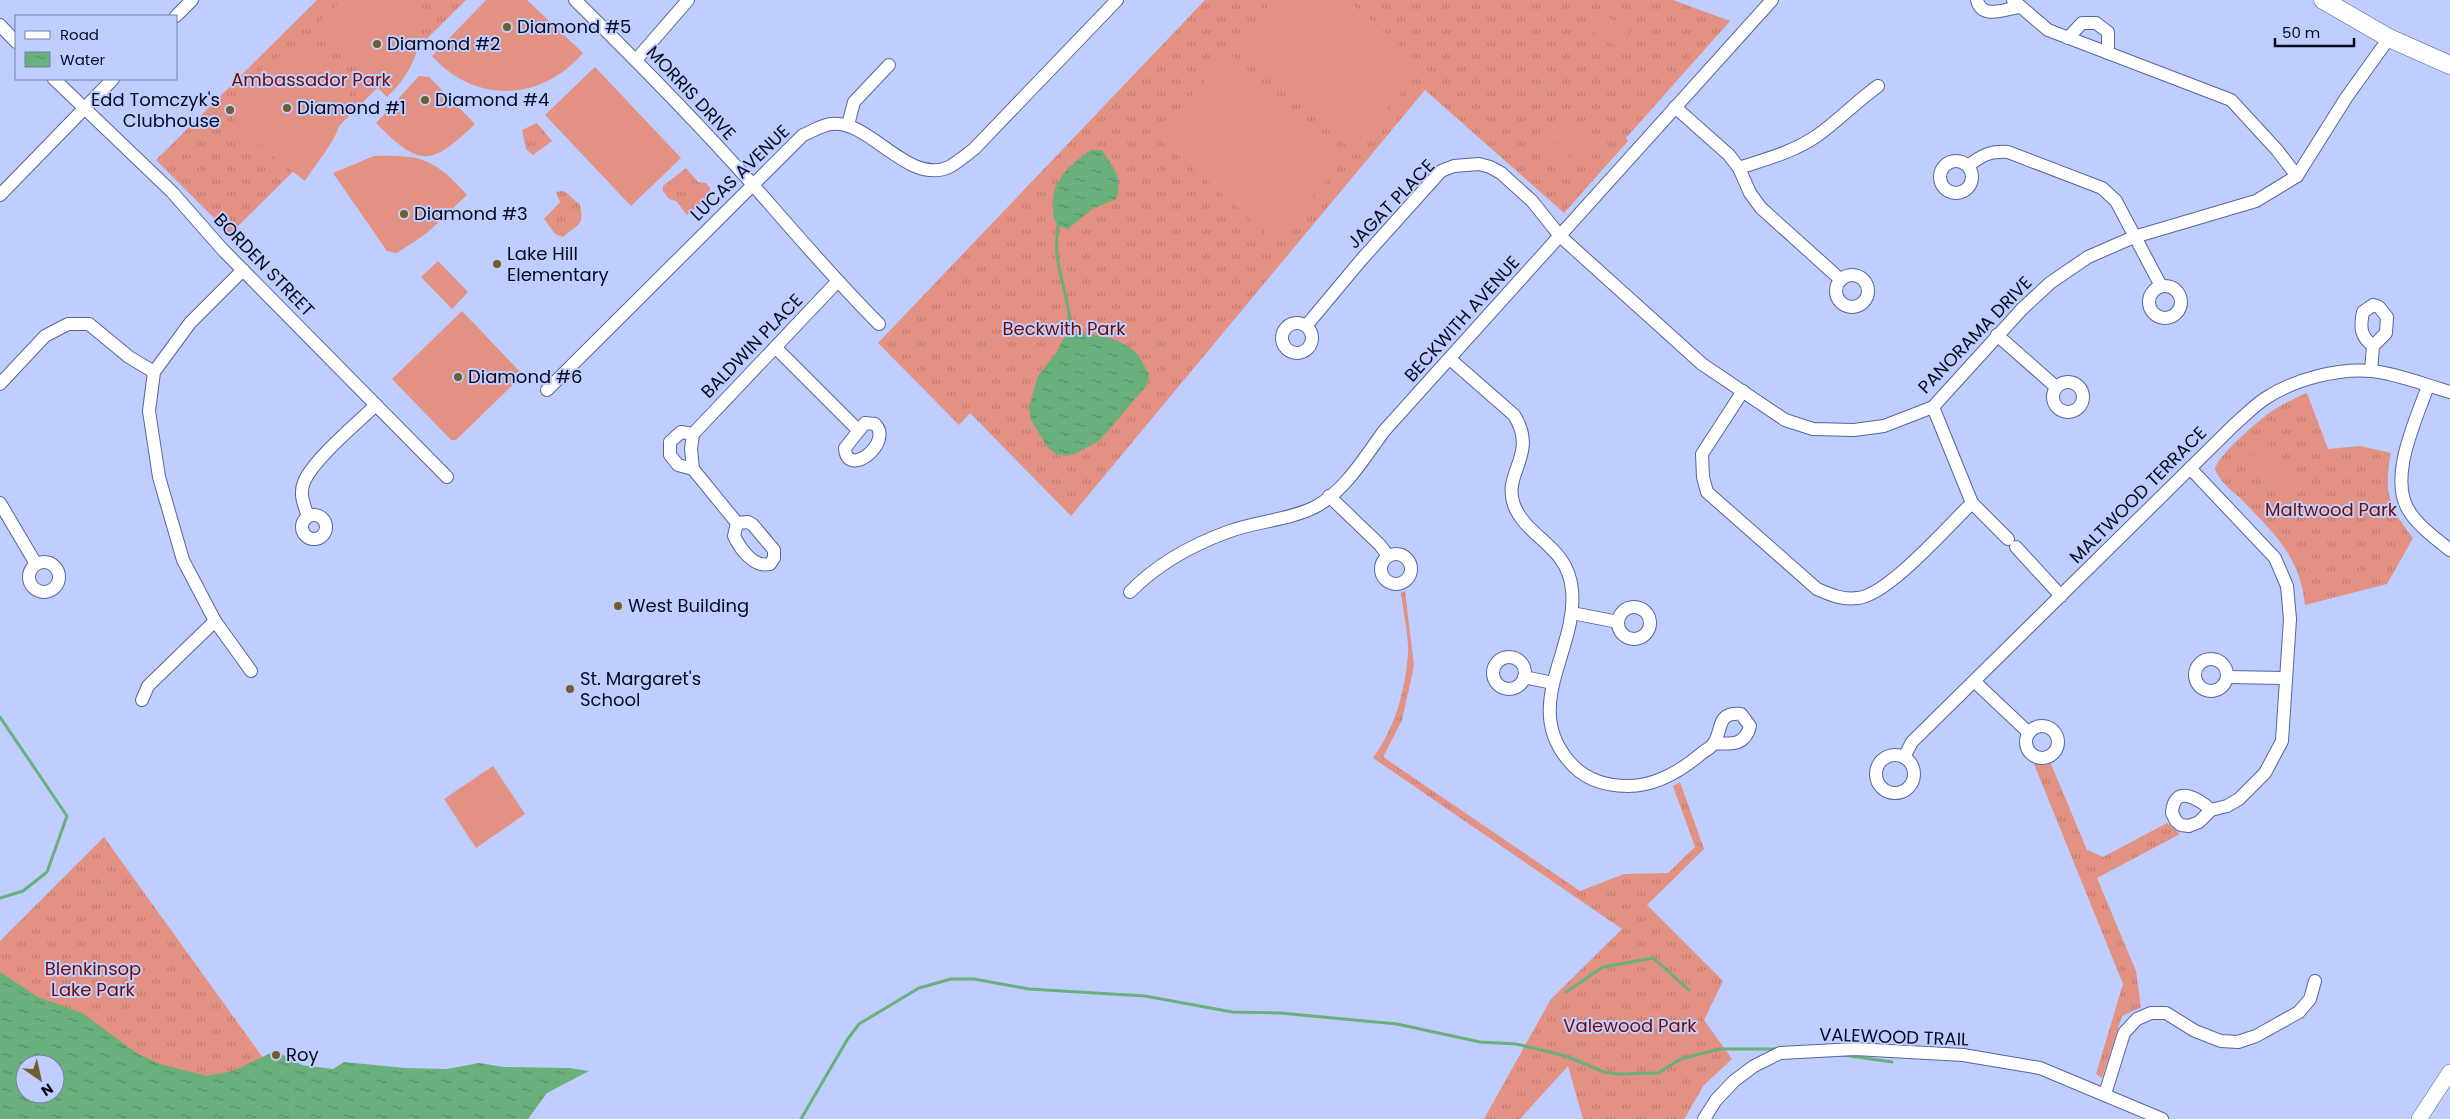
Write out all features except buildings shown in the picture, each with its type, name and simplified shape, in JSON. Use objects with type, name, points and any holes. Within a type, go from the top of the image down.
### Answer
[{"type":"main road","points":[[2322,0],[2388,38],[2450,65]]},
{"type":"street","points":[[177,15],[192,0]]},
{"type":"street","name":"MORRIS DRIVE","points":[[575,0],[636,60],[753,185],[837,282],[879,324]]},
{"type":"street","points":[[636,60],[688,0]]},
{"type":"street","points":[[889,65],[854,102],[848,125],[912,165],[930,170],[948,167],[974,149],[1117,0]]},
{"type":"street","name":"BECKWITH AVENUE","points":[[1130,592],[1160,566],[1186,551],[1230,531],[1298,513],[1316,506],[1329,496],[1346,480],[1384,431],[1772,0]]},
{"type":"street","points":[[1977,0],[1978,5],[1984,11],[1994,12],[2016,4],[2048,30],[2230,100],[2277,150],[2297,176]]},
{"type":"street","points":[[2068,38],[2082,23],[2096,23],[2108,32],[2108,53]]},
{"type":"street","points":[[0,25],[15,41]]},
{"type":"street","name":"PANORAMA DRIVE","points":[[1560,236],[1702,364],[1785,420],[1813,429],[1854,430],[1884,426],[1934,407],[1997,335],[2050,283],[2088,257],[2134,237],[2256,201],[2297,176],[2388,38]]},
{"type":"street","name":"BORDEN STREET","points":[[55,80],[172,192],[243,270],[447,477]]},
{"type":"street","points":[[0,196],[112,80]]},
{"type":"street","points":[[1739,168],[1798,147],[1819,135],[1855,103],[1878,86]]},
{"type":"street","points":[[1675,107],[1729,155],[1739,168],[1750,193],[1761,208],[1841,280]]},
{"type":"street","name":"LUCAS AVENUE","points":[[547,390],[803,135],[831,124],[848,125]]},
{"type":"street","points":[[1968,166],[1982,155],[1994,151],[2008,152],[2102,188],[2116,201],[2161,286]]},
{"type":"street","name":"JAGAT PLACE","points":[[1306,326],[1431,181],[1441,171],[1454,166],[1479,164],[1501,173],[1532,202],[1560,236]]},
{"type":"street","points":[[243,270],[190,323],[154,372],[149,411],[159,477],[183,560],[215,621],[251,671]]},
{"type":"street","name":"BALDWIN PLACE","points":[[737,523],[693,469],[678,465],[670,455],[670,442],[681,432],[693,434],[837,282]]},
{"type":"street","points":[[0,384],[45,336],[68,324],[89,324],[129,357],[154,372]]},
{"type":"street","points":[[1997,335],[2056,387]]},
{"type":"street","points":[[2371,371],[2373,346]]},
{"type":"street","points":[[776,348],[858,430]]},
{"type":"street","points":[[1450,359],[1514,415],[1518,422],[1524,446],[1512,484],[1514,504],[1521,518],[1555,549],[1564,562],[1572,586],[1572,613],[1553,683],[1549,712],[1555,741],[1570,764],[1592,780],[1629,786],[1650,784],[1676,772],[1714,743]]},
{"type":"street","name":"MALTWOOD TERRACE","points":[[1904,758],[1912,742],[2234,425],[2267,398],[2299,382],[2331,373],[2371,371],[2394,375],[2450,392]]},
{"type":"street","points":[[2428,386],[2404,458],[2400,485],[2409,512],[2428,534],[2450,550]]},
{"type":"street","points":[[1743,391],[1702,454],[1703,477],[1707,492],[1817,589],[1836,598],[1859,598],[1887,586],[1972,503]]},
{"type":"street","points":[[308,516],[302,494],[304,482],[311,469],[376,405]]},
{"type":"street","points":[[1934,407],[1972,503],[2061,596]]},
{"type":"street","points":[[693,434],[691,449],[693,469]]},
{"type":"street","points":[[2190,468],[2275,558],[2287,586],[2290,618],[2282,741],[2265,773],[2238,799],[2227,806],[2212,810]]},
{"type":"street","points":[[1329,496],[1380,545],[1388,556]]},
{"type":"street","points":[[0,503],[36,564]]},
{"type":"street","points":[[1572,613],[1618,622]]},
{"type":"street","points":[[142,700],[148,686],[215,621]]},
{"type":"street","points":[[1524,677],[1553,683]]},
{"type":"street","points":[[2227,677],[2285,678]]},
{"type":"street","points":[[1974,682],[2029,733]]},
{"type":"street","points":[[2105,1094],[2124,1033],[2136,1019],[2151,1013],[2166,1013],[2195,1031],[2221,1041],[2238,1042],[2256,1036],[2299,1012],[2310,999],[2315,981]]},
{"type":"street","name":"VALEWOOD TRAIL","points":[[1704,1119],[1716,1100],[1734,1081],[1754,1066],[1780,1053],[1854,1049],[1963,1055],[2040,1068],[2162,1119]]},
{"type":"street","points":[[2419,1119],[2450,1072]]},
{"type":"green space","name":"Ambassador Park","points":[[317,0],[466,0],[230,234],[156,160]]},
{"type":"green space","name":"Diamond #2","points":[[342,0],[418,0],[421,27],[416,53],[405,76],[387,97],[320,30],[320,22]]},
{"type":"green space","name":"Diamond #5","points":[[486,0],[527,0],[583,53],[566,69],[548,81],[528,88],[508,91],[488,89],[468,83],[449,72],[432,56]]},
{"type":"green space","name":"Beckwith Park","points":[[1205,0],[1673,0],[1730,21],[1626,138],[1628,141],[1564,213],[1425,90],[1071,516],[970,413],[959,425],[878,343]]},
{"type":"green space","points":[[1274,0],[1348,0],[1424,67],[1351,150],[1234,46]]},
{"type":"green space","points":[[1600,12],[1630,30],[1619,48],[1589,30]]},
{"type":"green space","name":"Diamond #1","points":[[307,36],[323,56],[336,80],[340,93],[341,119],[330,145],[305,181],[240,131],[233,116],[234,99],[241,85]]},
{"type":"green space","points":[[1229,53],[1347,157],[1274,240],[1156,136]]},
{"type":"green space","points":[[595,67],[681,158],[631,206],[545,115]]},
{"type":"green space","points":[[345,70],[352,108],[345,110],[338,72]]},
{"type":"green space","name":"Diamond #4","points":[[419,76],[429,77],[475,124],[447,148],[436,154],[426,156],[415,154],[404,148],[376,123]]},
{"type":"green space","points":[[1562,118],[1590,143],[1578,156],[1551,131]]},
{"type":"green space","points":[[537,123],[552,141],[533,155],[526,149],[522,130]]},
{"type":"green space","points":[[1546,136],[1574,161],[1563,173],[1535,149]]},
{"type":"green space","name":"Diamond #3","points":[[374,156],[404,156],[427,162],[446,174],[467,195],[427,233],[397,253],[387,251],[333,173]]},
{"type":"green space","points":[[686,168],[698,182],[706,183],[710,188],[709,197],[687,215],[676,201],[669,199],[663,191],[663,186]]},
{"type":"green space","points":[[562,191],[579,203],[582,216],[579,223],[563,237],[555,234],[544,219],[560,202],[556,192]]},
{"type":"green space","points":[[438,261],[468,292],[452,309],[421,277]]},
{"type":"green space","name":"Diamond #6","points":[[462,311],[523,375],[456,440],[451,440],[392,379]]},
{"type":"green space","name":"Maltwood Park","points":[[2307,393],[2328,449],[2360,446],[2391,453],[2388,478],[2390,498],[2398,517],[2413,538],[2387,584],[2305,605],[2297,572],[2283,546],[2263,522],[2222,481],[2215,469],[2223,455],[2258,422],[2280,406]]},
{"type":"green space","points":[[2267,443],[2307,485],[2286,505],[2246,464]]},
{"type":"green space","name":"Valewood Park","points":[[1405,591],[1414,666],[1402,720],[1383,757],[1580,891],[1624,874],[1668,873],[1695,847],[1673,786],[1680,782],[1704,849],[1647,905],[1723,981],[1704,1020],[1732,1059],[1704,1085],[1684,1119],[1583,1119],[1568,1066],[1520,1119],[1484,1119],[1551,999],[1622,929],[1373,758],[1393,722],[1404,682],[1408,646],[1401,593]]},
{"type":"green space","points":[[2034,764],[2051,764],[2087,850],[2103,857],[2167,823],[2180,834],[2097,878],[2136,971],[2141,1007],[2122,1016],[2102,1078],[2096,1074],[2123,984]]},
{"type":"green space","points":[[493,766],[525,814],[476,848],[444,799]]},
{"type":"green space","name":"Blenkinsop Lake Park","points":[[104,837],[307,1119],[35,1119],[0,1108],[0,941]]},
{"type":"water","points":[[1091,150],[1102,150],[1116,173],[1119,185],[1116,199],[1092,209],[1068,229],[1058,226],[1053,212],[1055,189],[1063,174]]},
{"type":"water","points":[[1071,334],[1098,335],[1125,345],[1139,356],[1149,374],[1147,385],[1100,440],[1077,453],[1067,456],[1056,454],[1048,448],[1031,420],[1029,408],[1038,376],[1056,353],[1064,338]]},
{"type":"water","points":[[0,972],[38,997],[82,1013],[138,1054],[160,1064],[207,1076],[233,1071],[275,1051],[302,1065],[333,1069],[344,1062],[405,1068],[447,1069],[479,1063],[504,1067],[569,1068],[589,1071],[547,1093],[528,1119],[0,1119]]},
{"type":"waterway","points":[[1058,226],[1057,254],[1068,306],[1071,334]]},
{"type":"waterway","points":[[0,717],[67,816],[47,872],[23,891],[0,898]]},
{"type":"waterway","points":[[1566,992],[1603,967],[1653,958],[1689,990]]},
{"type":"waterway","points":[[801,1119],[847,1040],[859,1024],[919,988],[951,979],[974,979],[1029,989],[1145,996],[1232,1012],[1280,1013],[1397,1024],[1480,1042],[1516,1044],[1566,1056],[1604,1072],[1617,1074],[1658,1073],[1681,1059],[1719,1049],[1777,1049]]},
{"type":"waterway","points":[[1843,1055],[1892,1062]]},
{"type":"place","name":"Diamond #5","points":[[507,27]]},
{"type":"place","name":"Diamond #2","points":[[377,44]]},
{"type":"place","name":"Diamond #4","points":[[425,100]]},
{"type":"place","name":"Diamond #1","points":[[287,108]]},
{"type":"place","name":"Edd Tomczyk's Clubhouse","points":[[230,110]]},
{"type":"place","name":"Diamond #3","points":[[404,214]]},
{"type":"place","name":"Lake Hill Elementary","points":[[497,264]]},
{"type":"place","name":"Diamond #6","points":[[458,377]]},
{"type":"place","name":"West Building","points":[[618,606]]},
{"type":"place","name":"St. Margaret's School","points":[[570,689]]},
{"type":"place","name":"Roy","points":[[276,1055]]}]
